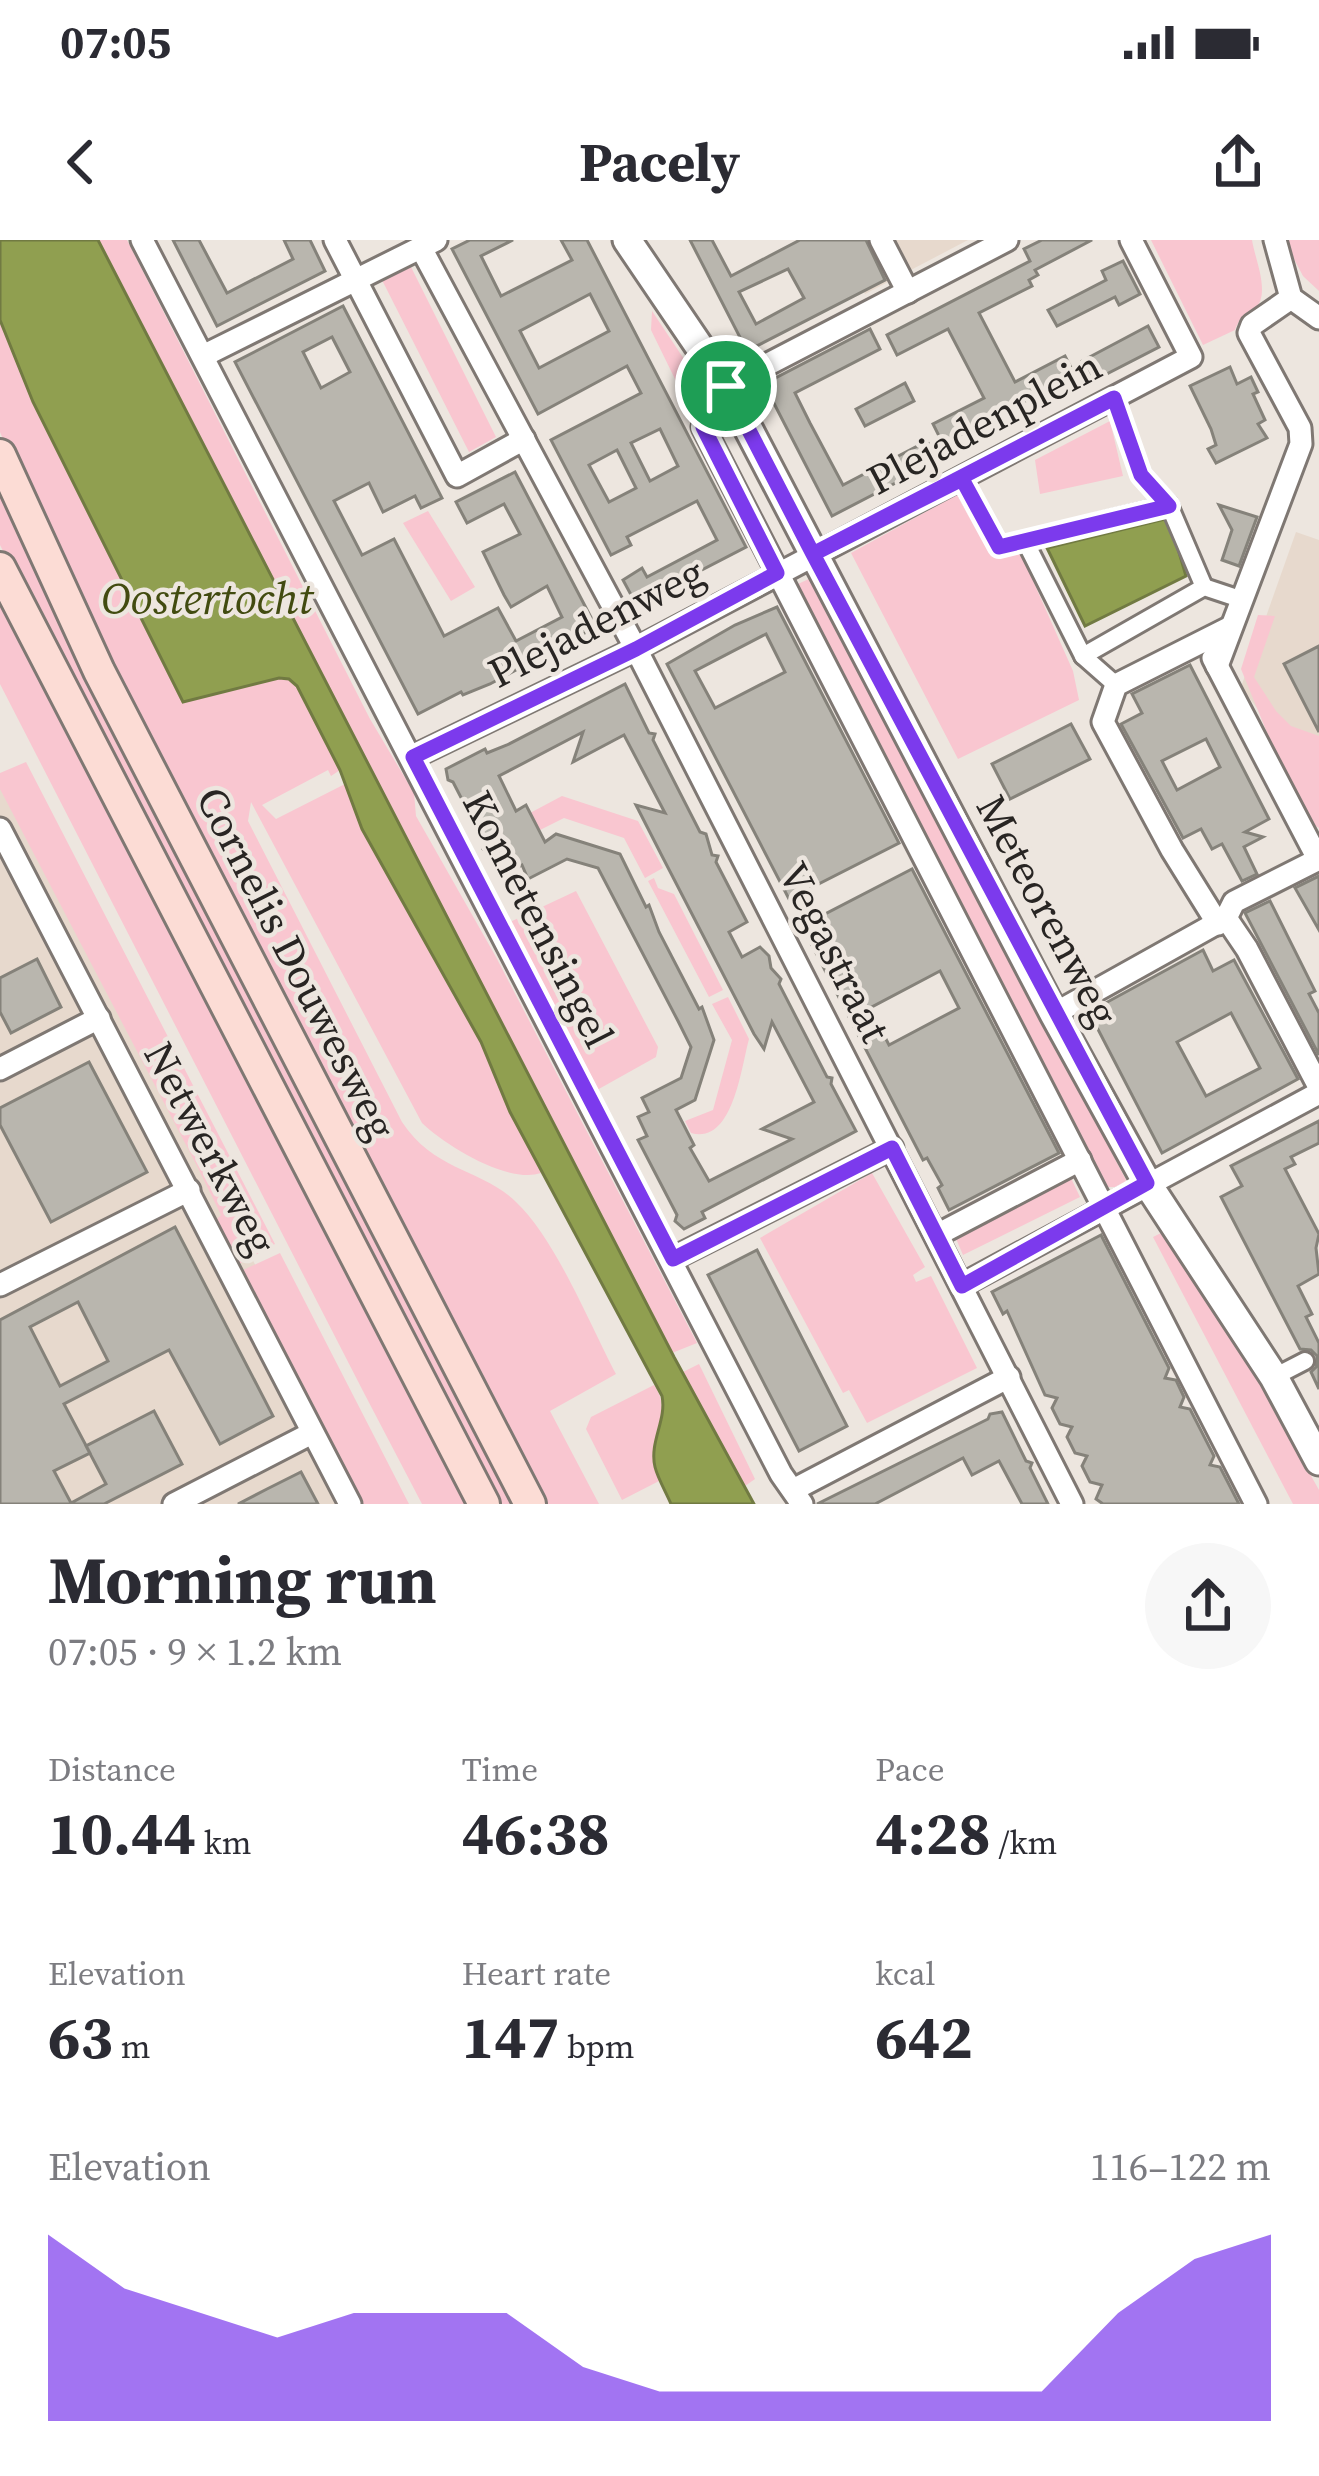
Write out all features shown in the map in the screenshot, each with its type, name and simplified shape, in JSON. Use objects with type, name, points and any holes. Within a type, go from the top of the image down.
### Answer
[{"type":"main road","name":"Cornelis Douwesweg","points":[[0,455],[99,671],[530,1504]]},
{"type":"main road","name":"Cornelis Douwesweg","points":[[0,568],[484,1504]]},
{"type":"street","name":"Kometensingel","points":[[142,240],[782,1474],[799,1497]]},
{"type":"street","points":[[335,240],[457,476],[524,439]]},
{"type":"street","points":[[881,240],[908,292]]},
{"type":"street","points":[[726,386],[908,292],[966,249],[1007,240]]},
{"type":"street","name":"Plejadenplein","points":[[813,554],[1191,357],[1131,240]]},
{"type":"street","points":[[1274,240],[1291,298],[1319,317]]},
{"type":"street","name":"Meteorenweg","points":[[633,242],[726,386],[1147,1183],[1274,1377],[1319,1461]]},
{"type":"street","points":[[203,356],[429,244]]},
{"type":"street","name":"Vegastraat","points":[[429,244],[524,439],[1072,1504]]},
{"type":"street","points":[[1217,666],[1301,436],[1249,333],[1252,325],[1291,298]]},
{"type":"street","name":"Meteorenweg","points":[[726,386],[709,405],[703,427],[1256,1504]]},
{"type":"street","points":[[1114,398],[1141,475],[1169,506],[1204,587]]},
{"type":"street","points":[[962,479],[999,547],[1169,506]]},
{"type":"street","points":[[1025,542],[1083,656],[1115,686]]},
{"type":"street","name":"Plejadenweg","points":[[413,757],[636,649],[813,554]]},
{"type":"street","points":[[1083,656],[1204,587],[1243,600]]},
{"type":"street","points":[[962,1286],[1319,1090],[1222,921],[1172,850],[1103,722],[1115,686],[1231,627]]},
{"type":"street","points":[[1054,1014],[1222,921],[1234,902],[1318,859],[1204,641]]},
{"type":"street","name":"Netwerkweg","points":[[0,829],[350,1504]]},
{"type":"street","points":[[0,1069],[99,1018]]},
{"type":"street","points":[[673,1259],[892,1148]]},
{"type":"street","points":[[937,1235],[1080,1160]]},
{"type":"street","points":[[0,1285],[189,1190]]},
{"type":"street","points":[[1274,1377],[1305,1361]]},
{"type":"street","points":[[799,1497],[1009,1377]]},
{"type":"street","points":[[173,1504],[312,1433]]},
{"type":"shaded area","points":[[98,240],[127,240],[370,719],[414,793],[416,816],[496,957],[697,1343],[672,1353]]},
{"type":"shaded area","points":[[837,240],[968,240],[865,294]]},
{"type":"shaded area","points":[[1151,240],[1252,240],[1262,285],[1260,302],[1235,330],[1203,345]]},
{"type":"shaded area","points":[[1284,240],[1319,240],[1319,291],[1303,276]]},
{"type":"shaded area","points":[[410,265],[496,437],[469,452],[382,280]]},
{"type":"shaded area","points":[[652,311],[694,374],[703,368],[709,380],[695,420],[651,330]]},
{"type":"shaded area","points":[[0,320],[33,402],[183,701],[279,678],[297,686],[340,770],[331,776],[328,770],[262,805],[276,819],[345,784],[362,829],[481,1042],[541,1173],[495,1168],[461,1152],[422,1123],[251,802],[248,821],[402,1122],[429,1151],[502,1191],[530,1218],[558,1259],[616,1374],[550,1411],[599,1504],[542,1504],[90,628],[0,432]]},
{"type":"shaded area","points":[[1110,421],[1123,476],[1040,494],[1035,460]]},
{"type":"shaded area","points":[[0,485],[517,1504],[497,1504],[80,686],[67,679],[0,545]]},
{"type":"shaded area","points":[[962,492],[998,555],[1018,547],[1073,671],[1079,700],[958,759],[851,553]]},
{"type":"shaded area","points":[[428,511],[475,587],[451,601],[403,523]]},
{"type":"shaded area","points":[[1296,532],[1319,540],[1319,773],[1305,771],[1241,687]]},
{"type":"shaded area","points":[[811,578],[1126,1180],[1123,1187],[1108,1187],[798,584]]},
{"type":"shaded area","points":[[0,591],[473,1504],[422,1504],[364,1393],[0,684]]},
{"type":"shaded area","points":[[1258,615],[1275,616],[1254,677],[1291,726],[1319,736],[1319,828],[1302,818],[1241,669]]},
{"type":"shaded area","points":[[26,762],[275,1244],[239,1264],[216,1220],[221,1215],[197,1166],[0,789],[0,773]]},
{"type":"shaded area","points":[[0,775],[369,1483],[380,1504],[0,1504]]},
{"type":"shaded area","points":[[562,796],[638,821],[663,868],[645,878],[624,838],[564,818],[536,832],[530,813]]},
{"type":"shaded area","points":[[654,878],[658,888],[674,894],[723,990],[709,997],[648,881]]},
{"type":"shaded area","points":[[576,891],[658,1047],[656,1057],[597,1090],[510,922]]},
{"type":"shaded area","points":[[728,997],[749,1039],[738,1085],[717,1127],[705,1134],[691,1133],[685,1121],[713,1110],[732,1040],[712,1004]]},
{"type":"shaded area","points":[[872,1173],[925,1267],[913,1275],[916,1282],[931,1276],[977,1368],[867,1423],[849,1390],[843,1393],[760,1238]]},
{"type":"shaded area","points":[[1069,1174],[1080,1197],[963,1255],[954,1234]]},
{"type":"shaded area","points":[[1163,1232],[1222,1317],[1319,1490],[1319,1504],[1293,1504],[1153,1237]]},
{"type":"shaded area","points":[[280,1253],[409,1504],[363,1504],[243,1270]]},
{"type":"shaded area","points":[[699,1364],[755,1479],[745,1486],[683,1372]]},
{"type":"shaded area","points":[[654,1385],[662,1407],[657,1455],[661,1480],[622,1500],[586,1429],[591,1417]]},
{"type":"water","name":"Oostertocht","points":[[0,240],[98,240],[754,1504],[671,1504],[654,1458],[662,1396],[510,1112],[481,1042],[362,829],[340,770],[297,686],[279,678],[183,702],[33,402],[0,320]]},
{"type":"water","points":[[1169,518],[1186,576],[1085,626],[1047,548]]},
{"type":"building","points":[[173,240],[199,240],[227,293],[293,259],[284,240],[310,240],[325,271],[217,326]]},
{"type":"building","points":[[470,240],[513,240],[481,256],[501,296],[572,260],[561,240],[587,240],[746,547],[636,604],[623,580],[642,568],[647,577],[717,540],[697,501],[627,537],[631,545],[611,555],[551,440],[641,393],[627,366],[538,414],[452,249]],"holes":[[[590,294],[609,331],[539,368],[520,331]],[[660,429],[678,466],[650,481],[631,443]],[[617,450],[636,488],[609,502],[589,465]]]},
{"type":"building","points":[[690,240],[712,240],[731,276],[800,240],[866,240],[885,280],[747,351]],"holes":[[[788,269],[804,298],[756,324],[739,292]]]},
{"type":"building","points":[[1042,240],[1092,240],[1035,270],[1038,275],[1029,280],[1032,286],[979,313],[1015,382],[1065,356],[1075,375],[943,444],[933,424],[984,398],[948,329],[897,355],[887,335],[1030,261],[1024,249]]},
{"type":"building","points":[[1123,261],[1140,294],[1119,305],[1115,297],[1057,326],[1048,310],[1106,280],[1102,271]]},
{"type":"building","points":[[343,306],[442,498],[421,508],[415,496],[383,512],[369,483],[334,501],[362,555],[394,539],[444,636],[498,608],[516,641],[562,617],[547,586],[511,607],[504,595],[483,552],[520,534],[504,504],[467,523],[456,502],[515,472],[596,627],[490,684],[461,692],[418,714],[235,362]],"holes":[[[332,337],[350,372],[321,388],[303,352]]]},
{"type":"building","points":[[1148,326],[1159,347],[1093,381],[1082,361]]},
{"type":"building","points":[[870,329],[880,349],[795,393],[810,423],[843,485],[927,441],[938,461],[832,516],[764,384]]},
{"type":"building","points":[[1230,367],[1237,384],[1251,377],[1265,420],[1258,424],[1267,438],[1216,463],[1208,449],[1216,445],[1211,429],[1190,386]]},
{"type":"building","points":[[905,383],[914,401],[865,426],[856,409]]},
{"type":"building","points":[[1219,505],[1257,517],[1239,566],[1222,560],[1232,530]]},
{"type":"building","points":[[777,607],[899,843],[789,899],[667,664]],"holes":[[[766,634],[785,672],[715,708],[695,671]]]},
{"type":"building","points":[[1319,646],[1319,732],[1284,664]]},
{"type":"building","points":[[1190,665],[1269,819],[1245,832],[1263,837],[1244,847],[1257,874],[1242,881],[1222,844],[1212,849],[1201,829],[1183,838],[1121,724],[1142,713],[1132,694]],"holes":[[[1206,739],[1220,767],[1177,790],[1162,761]]]},
{"type":"building","points":[[625,684],[649,733],[655,734],[653,740],[700,832],[706,834],[712,855],[718,856],[716,862],[747,922],[729,932],[742,957],[760,947],[769,956],[856,1131],[702,1212],[705,1218],[684,1229],[675,1221],[677,1215],[638,1140],[647,1136],[638,1117],[649,1112],[642,1098],[681,1078],[691,1047],[598,868],[567,859],[528,879],[522,865],[511,871],[501,853],[492,857],[483,849],[485,844],[446,769],[485,749],[487,753]],"holes":[[[583,732],[573,762],[624,735],[665,813],[636,805],[754,1034],[764,1049],[772,1022],[814,1102],[762,1129],[792,1139],[709,1181],[676,1110],[695,1100],[714,1040],[702,1007],[699,1009],[620,854],[556,834],[545,842],[526,805],[516,811],[499,776]]]},
{"type":"building","points":[[1071,724],[1090,759],[1010,799],[992,764]]},
{"type":"building","points":[[912,869],[1059,1153],[949,1210],[938,1188],[942,1185],[927,1158],[923,1160],[802,926]],"holes":[[[940,971],[959,1008],[889,1045],[870,1008]]]},
{"type":"building","points":[[1319,876],[1319,930],[1295,888]]},
{"type":"building","points":[[1270,901],[1315,991],[1309,994],[1319,1013],[1319,1055],[1245,913]]},
{"type":"building","points":[[1203,950],[1213,971],[1234,960],[1298,1079],[1162,1153],[1089,1012]],"holes":[[[1231,1013],[1260,1068],[1206,1096],[1177,1042]]]},
{"type":"building","points":[[37,959],[61,1007],[11,1033],[0,1012],[0,978]]},
{"type":"building","points":[[89,1062],[147,1172],[51,1222],[0,1125],[0,1108]]},
{"type":"building","points":[[1319,1121],[1319,1143],[1291,1157],[1295,1164],[1285,1169],[1319,1234],[1319,1274],[1298,1286],[1319,1343],[1319,1389],[1311,1372],[1317,1356],[1300,1349],[1221,1197],[1242,1186],[1231,1166]]},
{"type":"building","points":[[175,1227],[273,1416],[220,1444],[169,1350],[64,1404],[86,1446],[154,1411],[182,1464],[104,1504],[0,1504],[0,1320]],"holes":[[[78,1302],[108,1361],[60,1386],[30,1327]],[[90,1453],[106,1484],[71,1503],[54,1471]]]},
{"type":"building","points":[[1101,1235],[1169,1368],[1165,1378],[1176,1380],[1184,1397],[1180,1407],[1190,1409],[1214,1456],[1210,1465],[1220,1467],[1239,1504],[1103,1504],[1096,1499],[1102,1485],[1090,1482],[1082,1466],[1087,1456],[1075,1453],[1067,1437],[1072,1427],[1060,1424],[1052,1408],[1057,1398],[1045,1395],[1007,1311],[1003,1314],[992,1292]]},
{"type":"building","points":[[757,1250],[847,1426],[799,1451],[708,1275]]},
{"type":"building","points":[[1002,1412],[1026,1461],[1032,1463],[1030,1468],[1048,1504],[1022,1504],[999,1461],[972,1475],[963,1458],[875,1504],[817,1504],[990,1414]]},
{"type":"building","points":[[301,1472],[318,1504],[238,1504],[267,1489]]},
{"type":"route","points":[[726,386],[709,405],[703,427],[777,573],[636,649],[413,757],[673,1259],[892,1148],[962,1286],[1147,1183],[813,554],[962,479],[999,547],[1169,506],[1141,475],[1114,398],[813,554],[726,386]]}]
